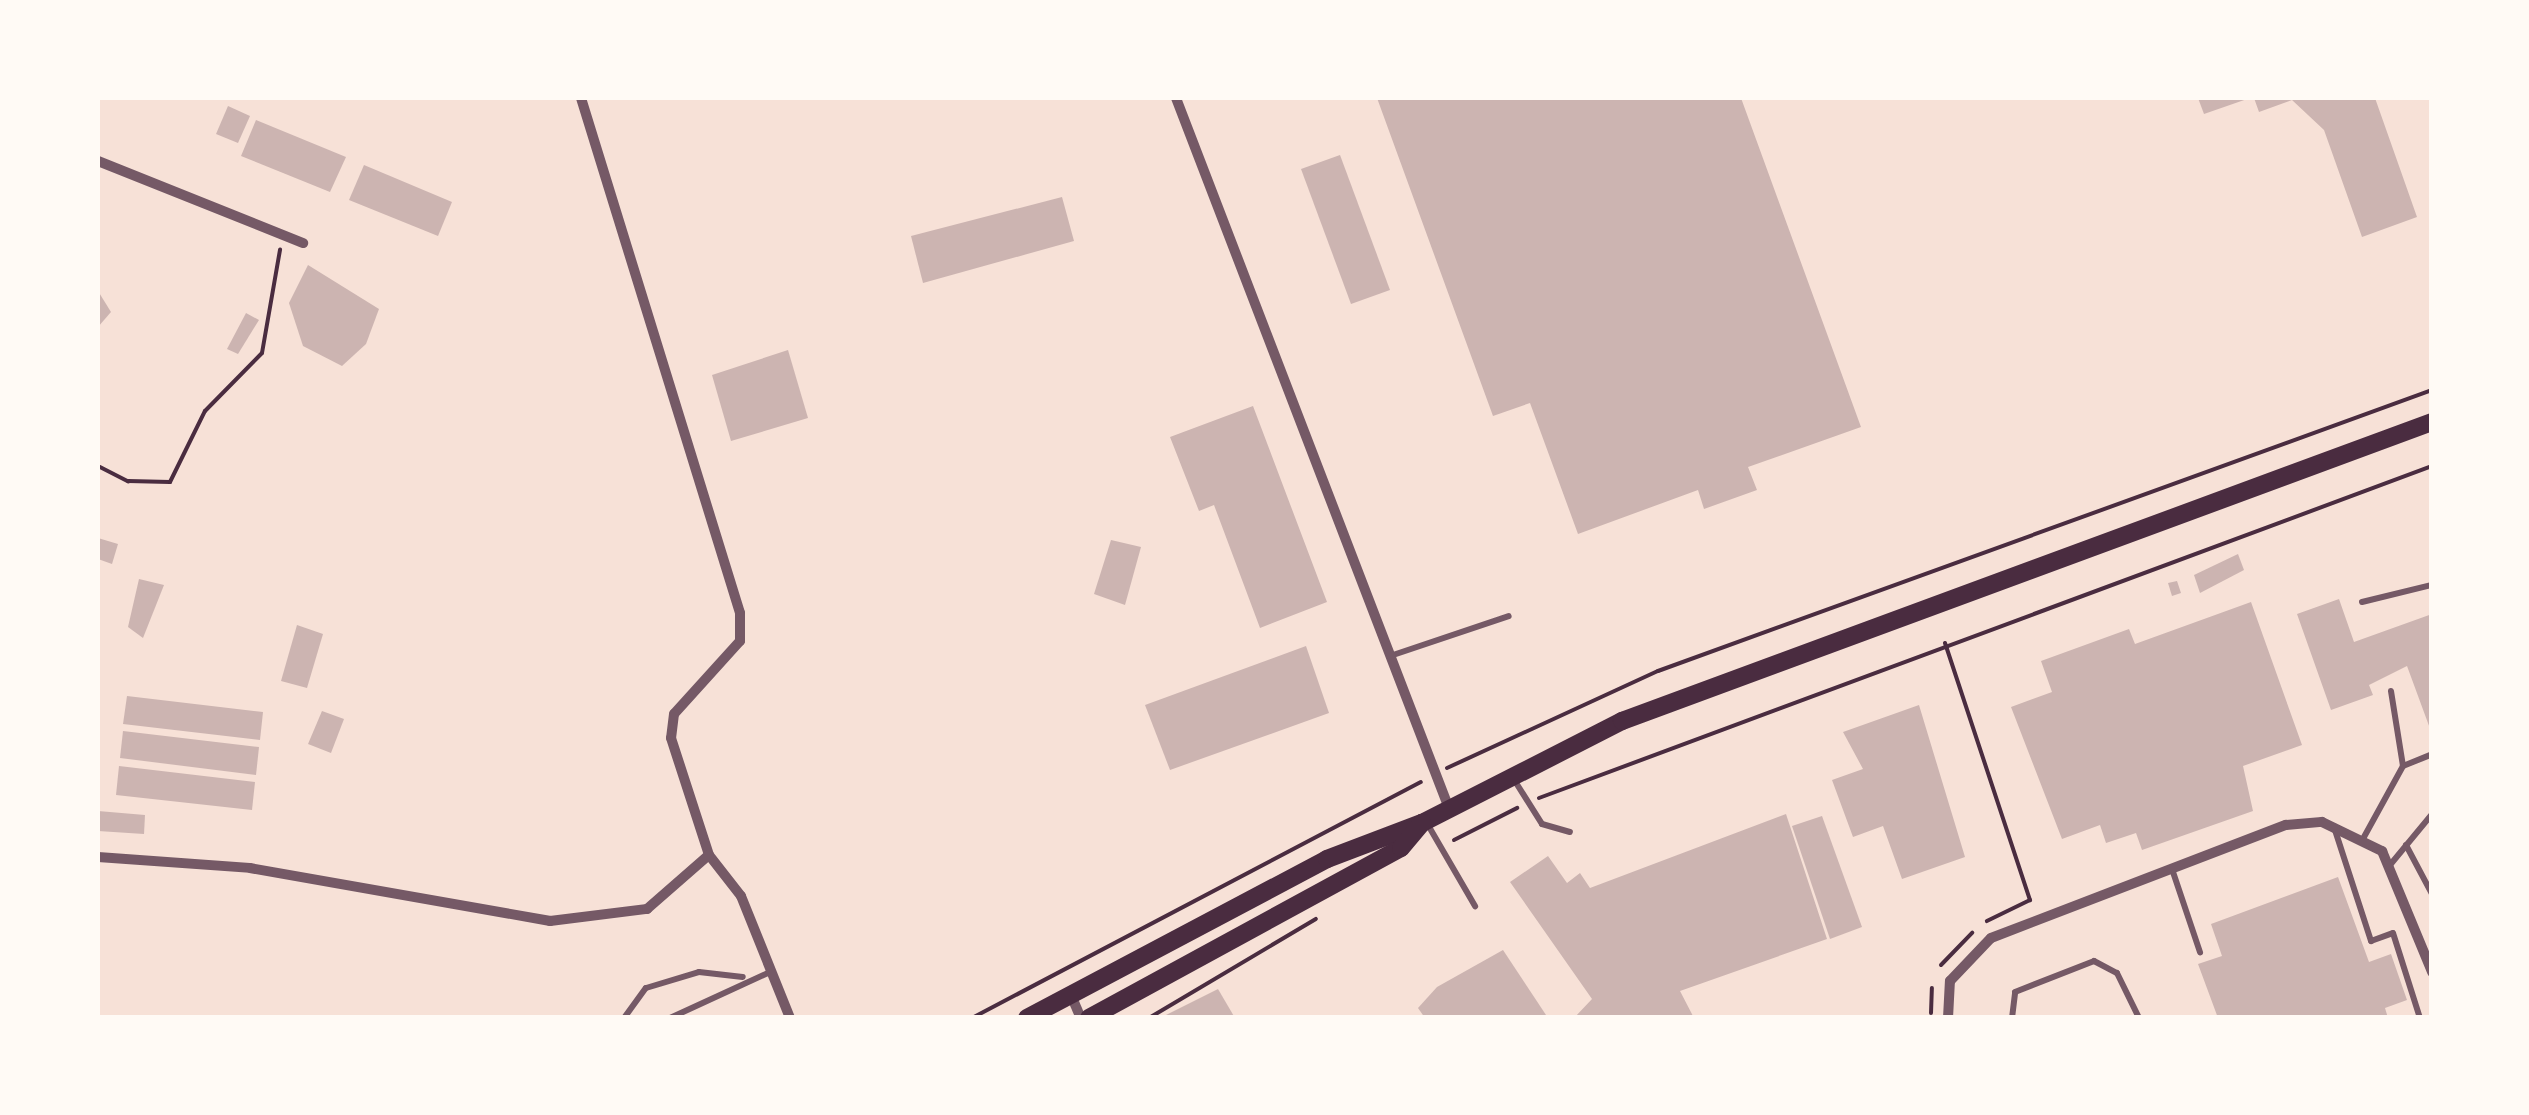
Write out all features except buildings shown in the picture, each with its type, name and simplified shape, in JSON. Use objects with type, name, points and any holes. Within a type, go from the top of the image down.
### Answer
[{"type":"main road","points":[[1027,1018],[1328,858],[1424,822],[1448,806],[1695,692],[2432,422]]},
{"type":"main road","points":[[1089,1018],[1401,848],[1424,822]]},
{"type":"street","points":[[581,98],[740,613],[740,641],[674,714],[671,738],[709,856],[741,896],[790,1018]]},
{"type":"street","points":[[1176,98],[1448,806]]},
{"type":"street","points":[[98,161],[302,243]]},
{"type":"street","points":[[1948,1018],[1950,981],[1991,938],[2286,825],[2334,826],[2364,838],[2390,865],[2432,972]]},
{"type":"street","points":[[98,857],[250,868],[568,921],[647,909],[709,856]]},
{"type":"street","points":[[1071,994],[1082,1018]]},
{"type":"lane","points":[[2362,602],[2432,585]]},
{"type":"lane","points":[[1392,655],[1509,616]]},
{"type":"lane","points":[[2364,838],[2403,766],[2390,691]]},
{"type":"lane","points":[[2403,766],[2432,754]]},
{"type":"lane","points":[[1512,776],[1542,824],[1570,832]]},
{"type":"lane","points":[[2390,865],[2432,814]]},
{"type":"lane","points":[[1424,822],[1475,906]]},
{"type":"lane","points":[[2334,826],[2371,941],[2392,933],[2420,1018]]},
{"type":"lane","points":[[2406,844],[2432,894]]},
{"type":"lane","points":[[2172,868],[2200,952]]},
{"type":"lane","points":[[2012,1018],[2015,992],[2094,961],[2117,973],[2139,1018]]},
{"type":"lane","points":[[670,1018],[743,977],[773,970]]},
{"type":"lane","points":[[624,1018],[646,988],[699,972],[743,977]]},
{"type":"path","points":[[98,466],[128,482],[170,482],[204,411],[262,353],[269,298],[285,236]]},
{"type":"path","points":[[1438,848],[1530,802],[1945,643],[2432,466]]},
{"type":"path","points":[[1930,1018],[1947,952],[2030,900],[1945,643]]},
{"type":"path","points":[[1148,1018],[1302,933],[1326,908]]}]
